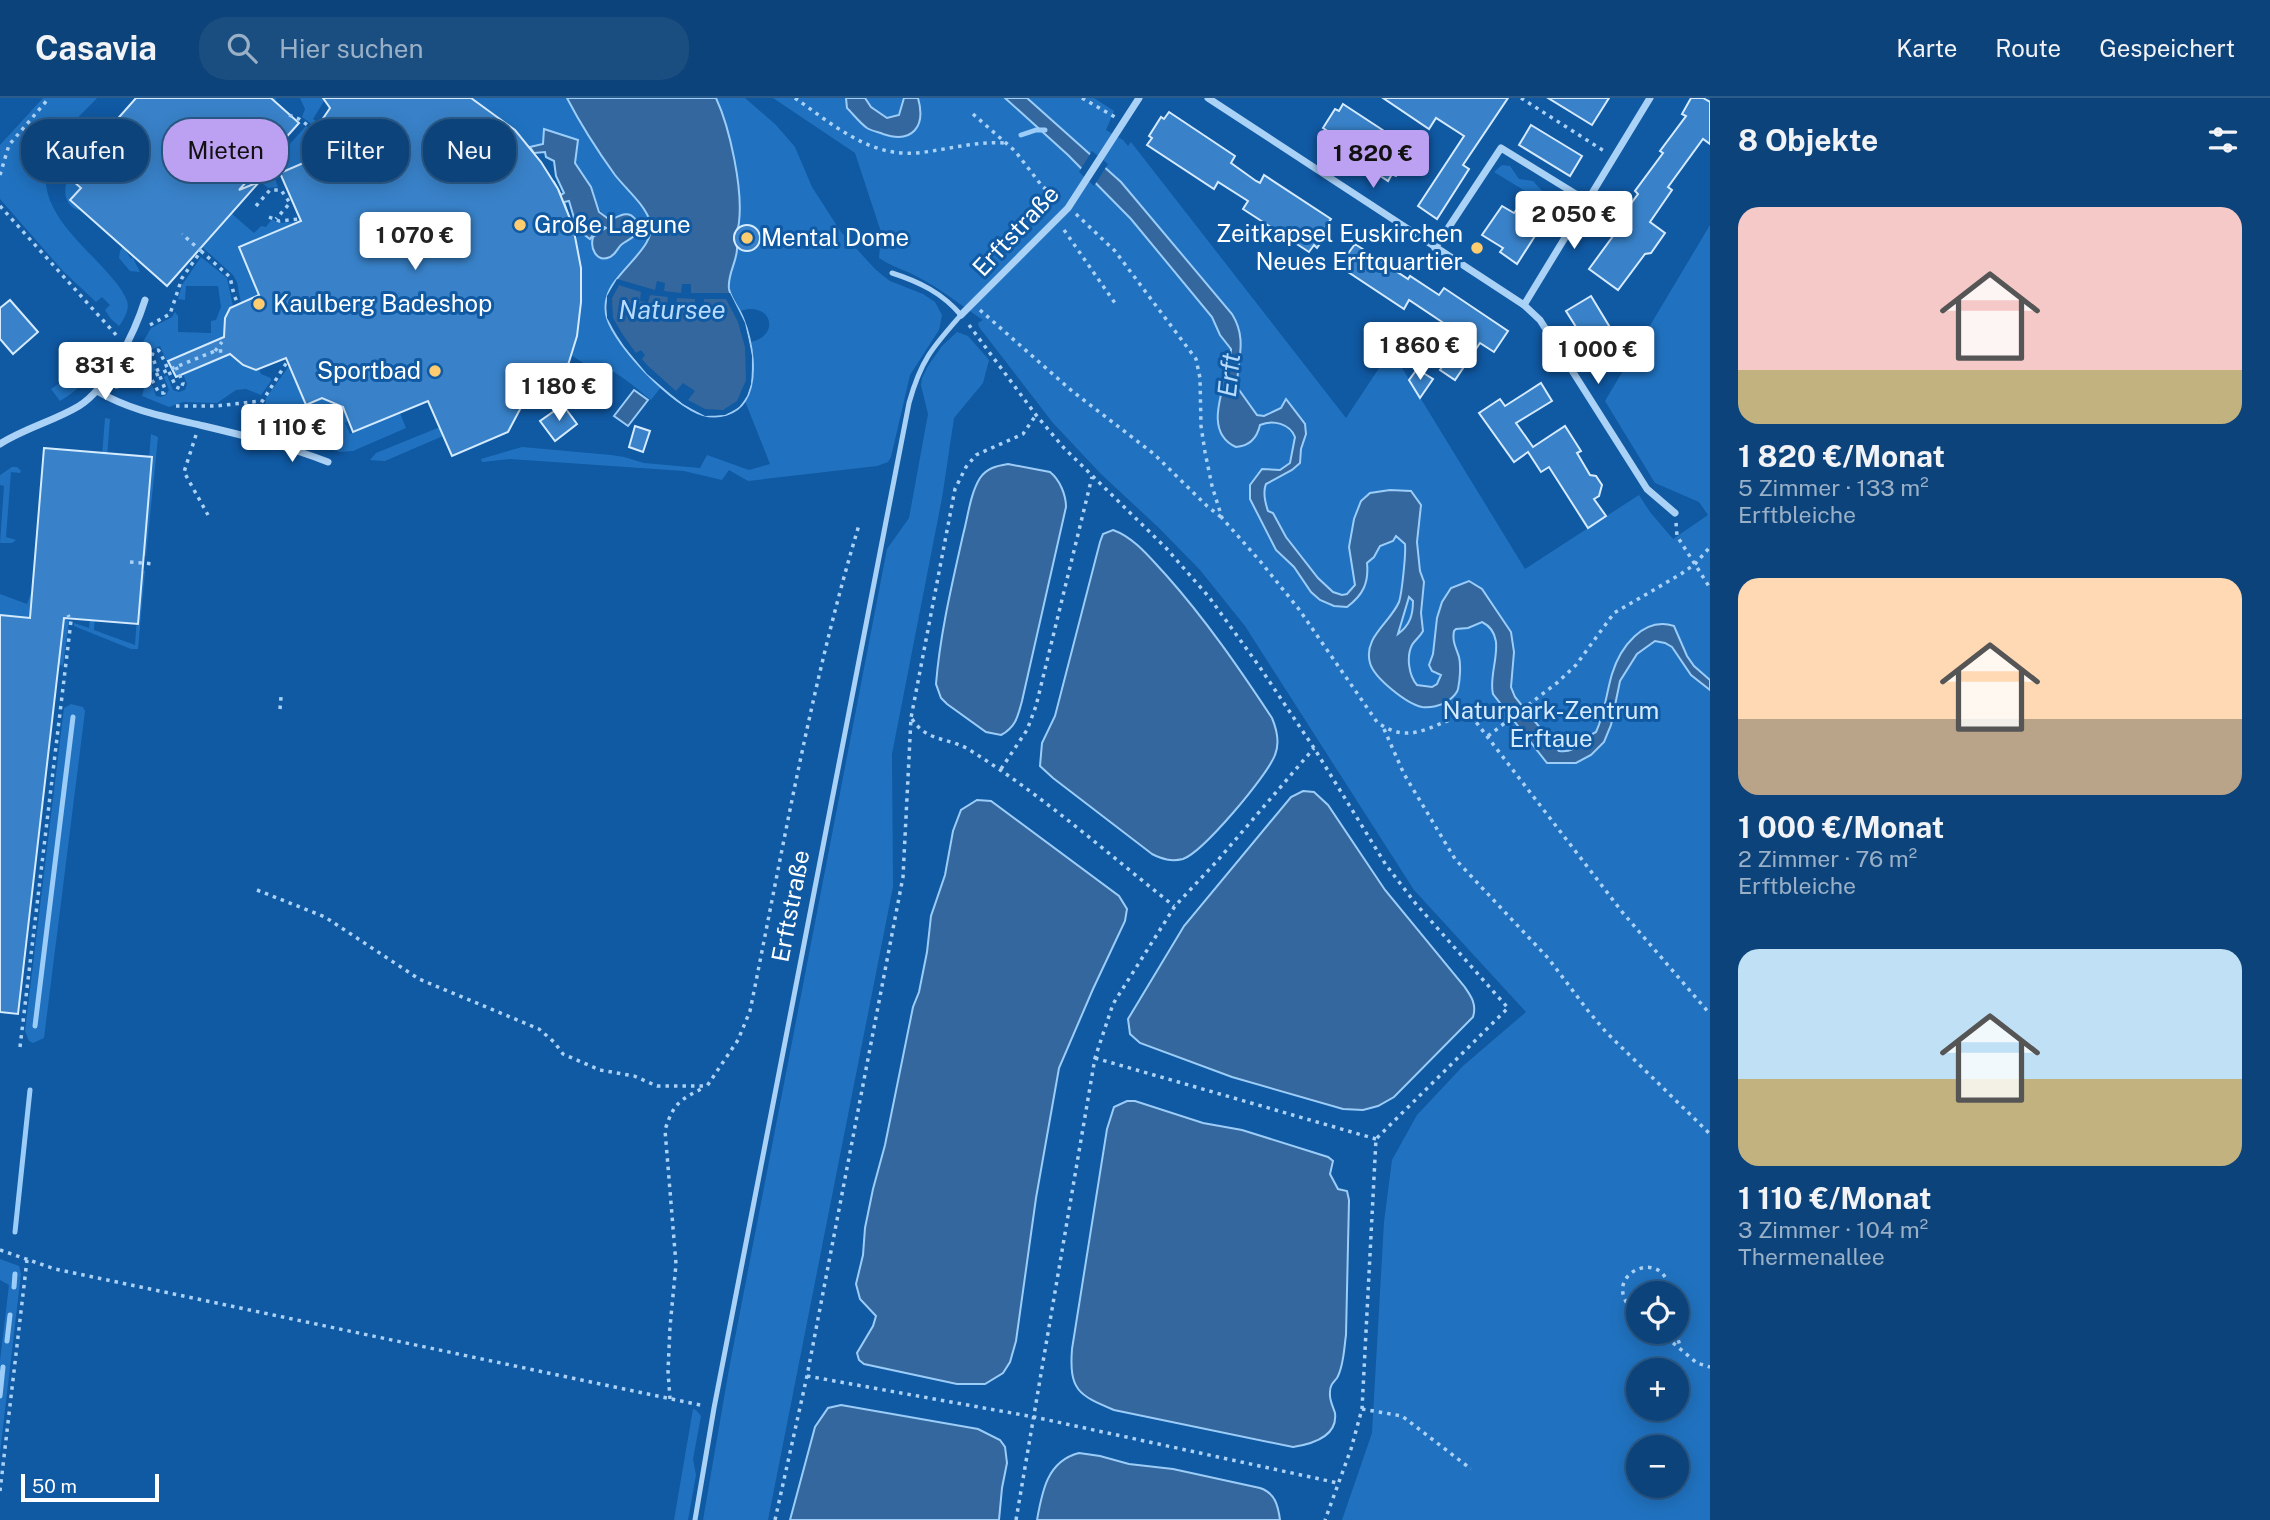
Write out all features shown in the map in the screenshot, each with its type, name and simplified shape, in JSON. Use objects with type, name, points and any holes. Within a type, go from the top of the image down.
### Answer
[{"type":"street","name":"Erftstraße","points":[[961,315],[1068,208],[1139,98]]},
{"type":"street","points":[[1208,98],[1524,305],[1540,320],[1647,489],[1675,513]]},
{"type":"street","points":[[1524,305],[1650,98]]},
{"type":"street","points":[[1435,248],[1501,148],[1587,201]]},
{"type":"street","points":[[0,444],[80,405],[97,391],[126,343],[145,300]]},
{"type":"street","points":[[97,391],[137,410],[265,440],[328,462]]},
{"type":"lane","points":[[892,273],[918,281],[933,290],[950,302],[961,315]]},
{"type":"lane","name":"Erftstraße","points":[[695,1520],[714,1408],[909,403],[916,376],[925,358],[961,315]]},
{"type":"path","points":[[0,175],[9,145],[49,98]]},
{"type":"path","points":[[795,98],[856,139],[897,153],[917,153],[976,143],[1006,143]]},
{"type":"path","points":[[1082,98],[1123,122]]},
{"type":"path","points":[[1521,98],[1614,157]]},
{"type":"path","points":[[973,114],[1014,151],[1042,186],[1083,218],[1115,251],[1196,359],[1200,378],[1201,426],[1205,452],[1222,518]]},
{"type":"path","points":[[289,115],[302,121]]},
{"type":"path","points":[[256,206],[270,190],[281,190],[290,203],[276,219]]},
{"type":"path","points":[[0,206],[113,333],[126,343]]},
{"type":"path","points":[[269,217],[279,221],[300,219]]},
{"type":"path","points":[[1056,220],[1116,306]]},
{"type":"path","points":[[183,234],[230,277],[238,304]]},
{"type":"path","points":[[146,330],[170,314],[182,278],[201,251]]},
{"type":"path","points":[[973,305],[1072,391],[1154,454],[1222,518],[1290,598],[1383,727],[1398,734],[1417,733],[1467,716],[1489,734],[1623,913],[1710,1014]]},
{"type":"path","points":[[961,315],[1064,448],[1166,548],[1209,597],[1314,748],[1387,865],[1416,904],[1508,1008],[1376,1139],[1362,1409],[1351,1449],[1325,1520]]},
{"type":"path","points":[[130,359],[141,339]]},
{"type":"path","points":[[215,351],[222,342]]},
{"type":"path","points":[[135,349],[157,391],[163,394],[165,388],[152,356],[155,351],[160,352],[176,387],[181,389],[183,383],[176,367]]},
{"type":"path","points":[[140,382],[215,351],[225,351]]},
{"type":"path","points":[[134,384],[142,360]]},
{"type":"path","points":[[242,435],[287,362]]},
{"type":"path","points":[[125,369],[125,386],[134,396]]},
{"type":"path","points":[[171,408],[180,405],[216,406],[261,401]]},
{"type":"path","points":[[315,457],[340,406]]},
{"type":"path","points":[[775,1520],[807,1376],[903,877],[911,718],[955,489],[966,467],[976,455],[1023,434],[1036,415]]},
{"type":"path","points":[[199,424],[184,472],[208,515]]},
{"type":"path","points":[[1000,769],[1027,730],[1035,706],[1092,477]]},
{"type":"path","points":[[670,1399],[668,1371],[676,1264],[665,1130],[672,1108],[707,1086],[738,1040],[750,1011],[828,642],[859,525]]},
{"type":"path","points":[[1677,536],[1710,588]]},
{"type":"path","points":[[1489,734],[1543,694],[1576,665],[1614,613],[1695,565],[1710,547]]},
{"type":"path","points":[[130,562],[155,564]]},
{"type":"path","points":[[20,1047],[71,621],[68,615]]},
{"type":"path","points":[[280,709],[281,696]]},
{"type":"path","points":[[52,716],[59,721]]},
{"type":"path","points":[[911,718],[919,730],[962,746],[1000,769],[1175,906]]},
{"type":"path","points":[[1383,727],[1404,774],[1455,859],[1548,958],[1606,1032],[1710,1134]]},
{"type":"path","points":[[1016,1520],[1095,1058],[1113,1004],[1175,906],[1314,748]]},
{"type":"path","points":[[46,760],[54,761]]},
{"type":"path","points":[[36,851],[43,851]]},
{"type":"path","points":[[257,890],[325,917],[419,979],[540,1029],[563,1054],[600,1070],[634,1076],[657,1086],[707,1086]]},
{"type":"path","points":[[25,942],[32,942]]},
{"type":"path","points":[[1095,1058],[1376,1139]]},
{"type":"path","points":[[0,1250],[55,1269],[714,1408]]},
{"type":"path","points":[[0,1491],[27,1260]]},
{"type":"path","points":[[1626,1303],[1621,1291],[1623,1283],[1635,1270],[1650,1268],[1665,1276],[1666,1281]]},
{"type":"path","points":[[1675,1344],[1696,1363],[1710,1367]]},
{"type":"path","points":[[1679,1344],[1680,1348]]},
{"type":"path","points":[[807,1376],[1034,1417],[1338,1483]]},
{"type":"path","points":[[1362,1409],[1402,1416],[1471,1469]]},
{"type":"green space","points":[[43,98],[97,98],[77,119],[24,119]]},
{"type":"green space","points":[[156,98],[163,98],[144,119],[137,119]]},
{"type":"green space","points":[[274,98],[277,98],[258,119],[255,119]]},
{"type":"green space","points":[[300,98],[323,98],[324,101],[313,119],[302,117],[305,109]]},
{"type":"green space","points":[[471,98],[567,98],[599,152],[650,219],[649,237],[644,246],[611,287],[624,347],[661,387],[651,400],[601,365],[595,371],[571,355],[580,296],[576,238],[582,233],[590,239],[601,225],[606,229],[593,237],[592,248],[600,257],[610,257],[626,242],[637,223],[633,217],[625,214],[610,220],[599,208],[587,178],[570,159],[543,138],[543,144],[530,147],[516,134],[516,119],[500,119]]},
{"type":"green space","points":[[716,98],[745,98],[776,125],[795,147],[812,187],[841,232],[876,270],[890,281],[923,294],[935,302],[942,315],[939,330],[910,375],[888,462],[877,466],[748,481],[729,470],[722,480],[684,471],[510,459],[482,462],[481,459],[522,447],[611,455],[644,463],[700,468],[707,455],[749,470],[770,464],[745,401],[752,378],[750,342],[766,333],[769,320],[759,310],[740,311],[729,288],[737,247],[734,238],[740,222],[739,199],[730,142]]},
{"type":"green space","name":"Naturpark-Zentrum Erftaue","points":[[773,98],[1094,98],[1114,111],[1106,130],[1128,146],[1131,142],[1346,418],[1391,350],[1525,569],[1639,495],[1673,539],[1708,515],[1699,502],[1655,483],[1605,401],[1710,225],[1710,1520],[1342,1520],[1372,1433],[1384,1222],[1392,1160],[1417,1115],[1463,1066],[1526,1012],[1414,890],[1245,626],[1200,570],[1101,474],[1053,423],[979,327],[978,323],[983,320],[927,282],[879,258],[881,232],[855,153]]},
{"type":"green space","points":[[21,122],[21,182],[46,182],[51,203],[59,217],[121,289],[128,304],[125,317],[119,326],[105,310],[110,305],[102,297],[96,302],[63,271],[0,199],[0,145]]},
{"type":"green space","points":[[302,130],[302,163],[288,169],[288,146]]},
{"type":"green space","points":[[1502,165],[1510,166],[1519,179],[1533,181],[1545,194],[1560,197],[1565,204],[1560,212],[1494,172]]},
{"type":"green space","points":[[67,182],[72,182],[77,186],[81,182],[88,182],[71,201],[84,208],[78,210],[67,201],[65,187]]},
{"type":"green space","points":[[201,182],[133,258],[140,272],[130,271],[119,258],[123,246],[131,259]]},
{"type":"green space","points":[[243,182],[248,182],[261,182],[252,191]]},
{"type":"green space","points":[[261,182],[276,182],[278,187],[268,188]]},
{"type":"green space","points":[[243,199],[232,214],[254,233],[261,226],[266,227],[272,219],[278,223],[299,222],[259,295],[241,303],[233,275],[200,245]]},
{"type":"green space","points":[[201,257],[227,278],[233,306],[226,315],[225,337],[169,366],[160,346],[148,351],[156,371],[152,372],[139,349],[151,328],[172,317],[175,312],[178,316],[178,332],[211,333],[211,321],[216,320],[221,307],[218,286],[186,286],[185,300],[178,299],[182,285]]},
{"type":"green space","points":[[957,332],[968,336],[989,360],[983,383],[954,418],[942,498],[892,754],[893,887],[768,1520],[703,1520],[729,1369],[887,549],[909,518],[928,414],[921,385],[922,378],[942,346]]},
{"type":"green space","points":[[107,350],[87,379],[60,401],[51,389]]},
{"type":"green space","points":[[231,353],[244,365],[259,369],[261,374],[271,378],[261,395],[246,389],[236,390],[217,403],[183,402],[169,407],[142,396],[145,385],[151,382],[156,396],[166,395],[169,390],[164,377],[167,375],[173,390],[185,390],[187,384],[183,374]]},
{"type":"green space","points":[[289,366],[306,405],[322,398],[338,405],[318,445],[309,441],[283,411],[265,405],[266,398]]},
{"type":"green space","points":[[342,407],[350,434],[400,413],[406,428],[353,451],[340,452],[324,447]]},
{"type":"green space","points":[[105,418],[110,419],[100,547],[95,547]]},
{"type":"green space","points":[[440,427],[443,436],[385,461],[370,460],[376,453]]},
{"type":"green space","points":[[151,434],[158,437],[146,556],[139,555],[142,551]]},
{"type":"green space","points":[[12,467],[21,471],[11,472],[6,537],[16,540],[12,543],[0,543],[4,486],[0,485],[0,475]]},
{"type":"green space","points":[[39,563],[57,564],[61,569],[51,568],[47,612],[69,621],[63,666],[42,658],[49,649],[36,641],[26,652],[23,649],[32,639],[0,627],[0,594],[27,604],[31,593],[43,593],[45,570],[34,569]]},
{"type":"green space","points":[[134,570],[145,571],[138,649],[131,649],[74,626],[74,623],[89,628],[93,572],[98,572],[94,630],[135,645],[140,575]]},
{"type":"green space","points":[[71,704],[83,707],[85,711],[44,1038],[33,1043],[29,1041],[25,1031],[64,708]]},
{"type":"green space","points":[[0,1259],[19,1266],[21,1274],[0,1452],[0,1361],[9,1285],[0,1280]]},
{"type":"green space","points":[[693,1409],[701,1416],[693,1459],[696,1475],[688,1520],[674,1520]]},
{"type":"water","name":"Natursee","points":[[567,98],[716,98],[730,142],[739,193],[739,224],[734,238],[737,252],[729,289],[746,327],[753,360],[749,392],[741,406],[732,413],[721,416],[703,415],[677,400],[633,359],[612,330],[606,313],[607,297],[618,278],[648,240],[650,221],[602,156]]},
{"type":"water","points":[[846,98],[865,98],[871,107],[887,118],[899,115],[904,98],[918,98],[918,124],[915,130],[902,137],[873,131],[864,126],[847,108]]},
{"type":"water","name":"Erft","points":[[1005,98],[1027,98],[1121,182],[1232,314],[1241,341],[1237,387],[1257,415],[1264,416],[1281,408],[1286,399],[1305,424],[1306,434],[1300,463],[1266,484],[1265,497],[1268,511],[1273,513],[1286,537],[1318,578],[1333,592],[1342,595],[1347,594],[1355,585],[1349,547],[1354,519],[1361,501],[1370,493],[1411,491],[1421,505],[1417,542],[1424,582],[1421,613],[1423,631],[1412,645],[1409,661],[1412,677],[1417,685],[1432,687],[1437,684],[1441,675],[1432,671],[1429,665],[1437,618],[1442,602],[1451,588],[1469,581],[1482,589],[1511,632],[1514,652],[1511,687],[1515,697],[1559,751],[1575,748],[1596,732],[1612,674],[1621,654],[1634,636],[1652,626],[1674,626],[1687,656],[1710,680],[1710,690],[1691,675],[1672,647],[1655,641],[1637,654],[1620,681],[1611,725],[1604,742],[1591,755],[1576,763],[1547,763],[1493,694],[1495,636],[1482,622],[1454,631],[1460,660],[1460,677],[1457,691],[1448,701],[1422,707],[1392,690],[1373,669],[1369,654],[1374,638],[1399,602],[1405,544],[1396,536],[1393,541],[1380,546],[1367,563],[1364,588],[1347,607],[1334,606],[1320,600],[1311,592],[1294,567],[1276,550],[1250,499],[1250,485],[1262,469],[1280,470],[1290,463],[1295,437],[1293,433],[1285,426],[1270,423],[1260,425],[1255,437],[1245,445],[1236,447],[1225,439],[1219,428],[1218,416],[1231,349],[1220,335],[1212,317],[1131,219],[1068,155]],"holes":[[[1409,597],[1413,601],[1410,619],[1398,634]]]},
{"type":"water","points":[[544,129],[578,140],[575,163],[591,187],[599,212],[610,220],[629,215],[638,224],[638,232],[610,257],[601,258],[592,246],[593,237],[606,228],[600,225],[590,239],[582,233],[585,228],[590,229],[586,227],[587,220],[580,221],[577,217],[577,228],[569,201],[564,202],[573,229],[533,193],[554,182],[561,195],[564,193],[556,176],[554,161],[546,157],[545,152],[534,153],[530,147],[543,144]]},
{"type":"water","points":[[634,390],[648,400],[628,426],[614,416]]},
{"type":"water","points":[[1008,464],[1050,472],[1062,488],[1066,507],[1019,712],[1013,725],[1001,735],[986,732],[947,704],[941,698],[936,684],[947,609],[974,491],[986,472]]},
{"type":"water","points":[[1113,530],[1142,549],[1195,609],[1260,699],[1272,718],[1276,732],[1275,755],[1260,779],[1219,829],[1183,859],[1167,860],[1152,854],[1040,766],[1042,743],[1055,716],[1100,542],[1103,534]]},
{"type":"water","points":[[1303,791],[1314,792],[1328,805],[1385,890],[1464,986],[1474,1004],[1473,1017],[1394,1097],[1378,1106],[1363,1110],[1343,1109],[1232,1077],[1140,1043],[1130,1034],[1128,1019],[1184,926],[1291,797]]},
{"type":"water","points":[[977,800],[991,801],[1119,896],[1127,909],[1125,921],[1059,1068],[1036,1198],[1016,1341],[1010,1362],[1003,1373],[985,1384],[957,1384],[864,1364],[859,1360],[857,1353],[876,1316],[860,1299],[856,1284],[873,1189],[885,1145],[913,1007],[919,992],[931,916],[945,875],[953,831],[961,810]]},
{"type":"water","points":[[1127,1101],[1135,1101],[1203,1123],[1242,1130],[1328,1157],[1333,1161],[1330,1174],[1338,1189],[1347,1191],[1349,1200],[1346,1335],[1341,1368],[1330,1390],[1335,1421],[1328,1434],[1322,1438],[1293,1447],[1114,1410],[1092,1400],[1078,1389],[1072,1374],[1072,1349],[1107,1129],[1114,1107]]},
{"type":"water","points":[[841,1405],[978,1429],[1000,1440],[1005,1447],[1007,1463],[999,1520],[790,1520],[815,1427],[828,1408]]},
{"type":"water","points":[[1079,1453],[1129,1464],[1173,1469],[1260,1488],[1275,1500],[1280,1520],[1037,1520],[1044,1489],[1053,1470],[1068,1457]]},
{"type":"pier","points":[[1092,151],[1108,164],[1094,186],[1079,172]]},
{"type":"pier","points":[[617,279],[655,290],[657,281],[665,283],[664,291],[681,293],[682,284],[691,284],[691,293],[730,293],[745,323],[752,356],[751,384],[739,407],[725,415],[705,416],[683,404],[647,374],[624,346],[607,318],[607,296]],"holes":[[[619,285],[641,292],[640,301],[648,302],[650,295],[668,297],[667,306],[676,306],[677,298],[695,299],[695,308],[704,308],[704,299],[726,299],[738,322],[745,347],[746,380],[737,401],[723,410],[705,409],[688,400],[695,391],[683,383],[676,391],[642,359],[645,355],[641,350],[636,353],[613,318],[612,298]]]},
{"type":"building","points":[[136,98],[271,98],[299,123],[288,135],[288,119],[163,119],[163,182],[246,182],[239,190],[259,182],[167,286],[70,200],[81,188],[74,182],[149,182],[149,119],[117,119]]},
{"type":"building","points":[[323,98],[471,98],[500,119],[423,119],[423,182],[516,182],[516,131],[541,162],[558,189],[573,226],[581,268],[577,336],[556,392],[535,381],[508,432],[452,456],[428,401],[353,432],[343,407],[322,398],[306,405],[286,358],[256,370],[243,365],[230,354],[176,377],[168,361],[224,337],[225,318],[230,308],[259,295],[239,247],[301,221],[284,182],[288,182],[288,170],[302,164],[302,182],[409,182],[409,119],[323,119],[330,108]]},
{"type":"building","points":[[1383,98],[1508,98],[1463,165],[1469,169],[1437,219],[1418,206],[1464,136],[1436,118],[1429,129]]},
{"type":"building","points":[[1548,98],[1609,98],[1592,125]]},
{"type":"building","points":[[1691,98],[1703,98],[1710,102],[1710,144],[1703,139],[1668,187],[1672,190],[1650,222],[1665,233],[1618,290],[1589,269],[1616,232],[1612,229],[1638,194],[1635,191],[1663,153],[1660,151],[1686,116],[1682,114]]},
{"type":"building","points":[[1343,104],[1410,148],[1405,155],[1408,157],[1396,176],[1392,174],[1388,181],[1322,137],[1326,130],[1323,128],[1335,109],[1339,111]]},
{"type":"building","points":[[1169,112],[1235,156],[1231,163],[1256,181],[1260,183],[1264,175],[1331,219],[1326,226],[1330,229],[1317,248],[1314,245],[1309,252],[1243,209],[1248,201],[1218,182],[1214,189],[1147,145],[1152,138],[1149,136],[1161,117],[1164,119]]},
{"type":"building","points":[[1531,125],[1582,156],[1570,176],[1519,145]]},
{"type":"building","points":[[1502,206],[1514,213],[1517,209],[1542,225],[1517,264],[1500,252],[1503,248],[1482,235]]},
{"type":"building","name":"Mental Dome","points":[[747,225],[756,229],[760,238],[756,247],[747,251],[738,247],[734,238],[738,229]]},
{"type":"building","points":[[1355,244],[1408,279],[1410,276],[1439,295],[1444,288],[1508,331],[1494,352],[1480,343],[1455,380],[1440,370],[1463,336],[1409,300],[1404,309],[1339,266]]},
{"type":"building","points":[[1591,296],[1617,339],[1610,343],[1615,351],[1600,360],[1595,352],[1593,354],[1566,311]]},
{"type":"building","points":[[10,300],[38,332],[13,354],[0,339],[0,308]]},
{"type":"building","points":[[1417,369],[1433,379],[1420,398],[1409,380]]},
{"type":"building","points":[[1541,383],[1552,401],[1516,423],[1533,447],[1565,426],[1581,451],[1577,453],[1590,475],[1596,476],[1602,485],[1599,496],[1594,499],[1606,516],[1588,528],[1549,467],[1541,472],[1528,452],[1514,462],[1479,413],[1500,399],[1505,406]]},
{"type":"building","points":[[563,405],[577,424],[555,441],[540,421]]},
{"type":"building","points":[[635,426],[650,431],[643,452],[629,447]]},
{"type":"building","points":[[44,448],[152,457],[138,624],[64,618],[18,1014],[0,1012],[0,615],[30,618]]},
{"type":"waterway","points":[[1021,135],[1045,130]]},
{"type":"waterway","points":[[35,1026],[73,717]]},
{"type":"waterway","points":[[15,1232],[30,1090]]},
{"type":"waterway","points":[[14,1287],[15,1274]]},
{"type":"waterway","points":[[7,1341],[10,1315]]},
{"type":"waterway","points":[[0,1396],[3,1367]]},
{"type":"place","name":"Große Lagune","points":[[520,225]]},
{"type":"place","name":"Mental Dome","points":[[747,238]]},
{"type":"place","name":"Zeitkapsel Euskirchen Neues Erftquartier","points":[[1477,248]]},
{"type":"place","name":"Kaulberg Badeshop","points":[[259,304]]},
{"type":"place","name":"Sportbad","points":[[435,371]]}]
